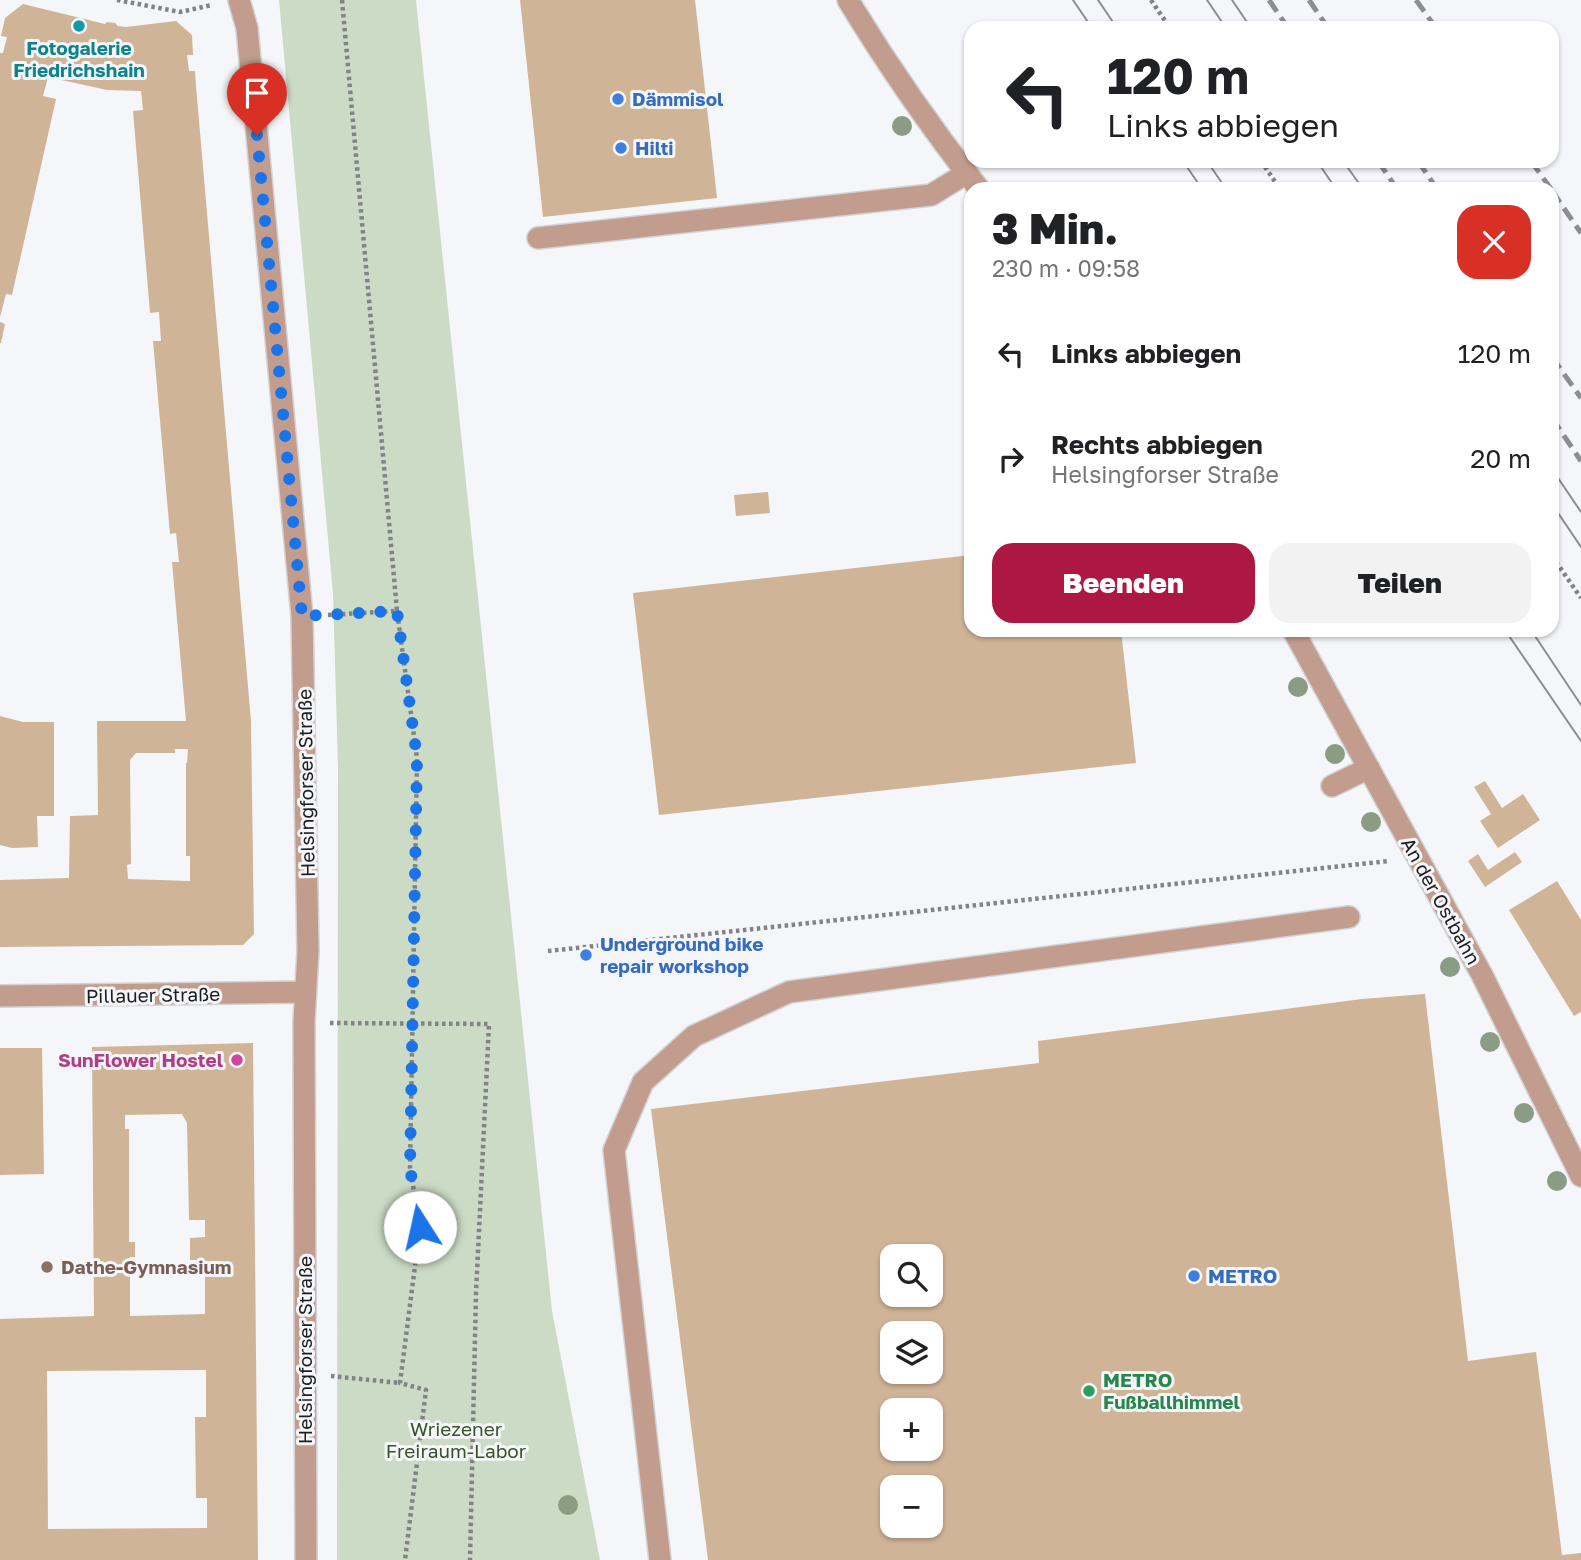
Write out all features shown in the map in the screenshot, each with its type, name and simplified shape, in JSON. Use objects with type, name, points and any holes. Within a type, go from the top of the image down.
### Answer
[{"type":"street","points":[[848,0],[870,36],[973,181]]},
{"type":"street","name":"Helsingforser Straße","points":[[240,4],[248,41],[302,616],[309,951],[304,1022],[306,1560]]},
{"type":"street","points":[[538,238],[931,194],[964,184]]},
{"type":"street","name":"An der Ostbahn","points":[[1297,637],[1507,1023],[1581,1176]]},
{"type":"street","points":[[1332,786],[1369,768]]},
{"type":"street","points":[[660,1560],[614,1150],[643,1082],[694,1036],[789,992],[1349,917]]},
{"type":"street","name":"Pillauer Straße","points":[[0,996],[305,992]]},
{"type":"path","points":[[117,0],[180,12],[240,4]]},
{"type":"path","points":[[342,0],[397,611],[417,758],[410,1168],[420,1227],[400,1383]]},
{"type":"path","points":[[1151,0],[1165,21]]},
{"type":"path","points":[[1559,566],[1581,598]]},
{"type":"path","points":[[302,616],[397,611]]},
{"type":"path","points":[[548,951],[1417,858]]},
{"type":"path","points":[[304,1022],[489,1024],[477,1293],[470,1560]]},
{"type":"path","points":[[341,1377],[400,1383],[426,1390],[405,1560]]},
{"type":"green space","name":"Wriezener Freiraum-Labor","points":[[279,0],[416,0],[552,1311],[600,1560],[337,1560],[338,767],[333,594]]},
{"type":"building","name":"Dämmisol","points":[[520,0],[695,0],[717,198],[543,217]]},
{"type":"building","points":[[23,4],[126,27],[176,21],[192,35],[193,55],[187,55],[189,71],[195,71],[251,721],[254,934],[243,945],[0,947],[0,880],[69,878],[70,816],[98,815],[97,721],[186,721],[172,562],[179,562],[176,533],[170,534],[153,341],[161,341],[159,312],[150,313],[133,111],[143,110],[141,91],[107,90],[48,77],[43,96],[56,99],[12,295],[6,294],[0,317],[0,53],[3,53],[7,37],[1,36],[5,18]],"holes":[[[175,749],[188,749],[186,856],[190,856],[190,881],[128,879],[127,865],[131,864],[130,760],[136,753],[175,753]]]},
{"type":"building","points":[[0,322],[5,324],[1,343],[0,343]]},
{"type":"building","points":[[768,492],[770,513],[736,516],[734,495]]},
{"type":"building","points":[[964,556],[964,637],[1122,637],[1136,763],[659,815],[633,593]]},
{"type":"building","points":[[0,716],[23,722],[54,722],[54,816],[37,816],[38,847],[12,848],[0,845]]},
{"type":"building","points":[[1485,781],[1502,808],[1523,794],[1540,820],[1498,848],[1480,821],[1491,814],[1474,787]]},
{"type":"building","points":[[1515,852],[1522,862],[1485,887],[1468,861],[1478,854],[1488,870]]},
{"type":"building","points":[[1557,881],[1581,920],[1581,1012],[1574,1016],[1509,910]]},
{"type":"building","name":"METRO","points":[[1425,994],[1468,1361],[1536,1352],[1562,1555],[1581,1553],[1581,1560],[708,1560],[651,1109],[1039,1063],[1038,1041],[1362,999]]},
{"type":"building","points":[[253,1043],[258,1560],[0,1560],[0,1319],[94,1316],[92,1047]],"holes":[[[182,1114],[187,1123],[189,1220],[205,1220],[205,1237],[190,1238],[190,1260],[205,1260],[205,1314],[130,1316],[130,1257],[135,1257],[135,1242],[129,1242],[129,1129],[125,1129],[125,1115]],[[206,1370],[206,1417],[195,1417],[196,1498],[207,1498],[207,1528],[48,1529],[47,1371]]]},
{"type":"building","points":[[0,1048],[42,1048],[44,1174],[0,1175]]},
{"type":"tram line","points":[[1073,0],[1087,21]]},
{"type":"tram line","points":[[1098,0],[1112,21]]},
{"type":"tram line","points":[[1207,0],[1221,21]]},
{"type":"tram line","points":[[1232,0],[1246,21]]},
{"type":"tram line","points":[[1188,168],[1197,182]]},
{"type":"tram line","points":[[1212,168],[1221,182]]},
{"type":"tram line","points":[[1322,168],[1331,182]]},
{"type":"tram line","points":[[1348,168],[1358,182]]},
{"type":"tram line","points":[[1559,479],[1581,512]]},
{"type":"tram line","points":[[1559,514],[1581,547]]},
{"type":"tram line","points":[[1510,637],[1581,741]]},
{"type":"tram line","points":[[1536,637],[1581,705]]},
{"type":"railway","points":[[1269,0],[1283,21]]},
{"type":"railway","points":[[1309,0],[1323,21]]},
{"type":"railway","points":[[1416,0],[1431,21]]},
{"type":"railway","points":[[1383,168],[1392,182]]},
{"type":"railway","points":[[1423,168],[1432,182]]},
{"type":"railway","points":[[1536,168],[1546,182]]},
{"type":"railway","points":[[1559,201],[1581,233]]},
{"type":"railway","points":[[1559,367],[1581,398]]},
{"type":"railway","points":[[1559,428],[1581,461]]},
{"type":"place","name":"Fotogalerie Friedrichshain","points":[[79,26]]},
{"type":"place","name":"Dämmisol","points":[[618,99]]},
{"type":"place","name":"Hilti","points":[[621,148]]},
{"type":"place","name":"Underground bike repair workshop","points":[[586,955]]},
{"type":"place","name":"SunFlower Hostel","points":[[237,1060]]},
{"type":"place","name":"Dathe-Gymnasium","points":[[47,1267]]},
{"type":"place","name":"METRO","points":[[1194,1276]]},
{"type":"place","name":"METRO Fußballhimmel","points":[[1089,1391]]},
{"type":"route","points":[[257,135],[302,616],[397,611],[417,758],[410,1168],[420,1227]]}]
